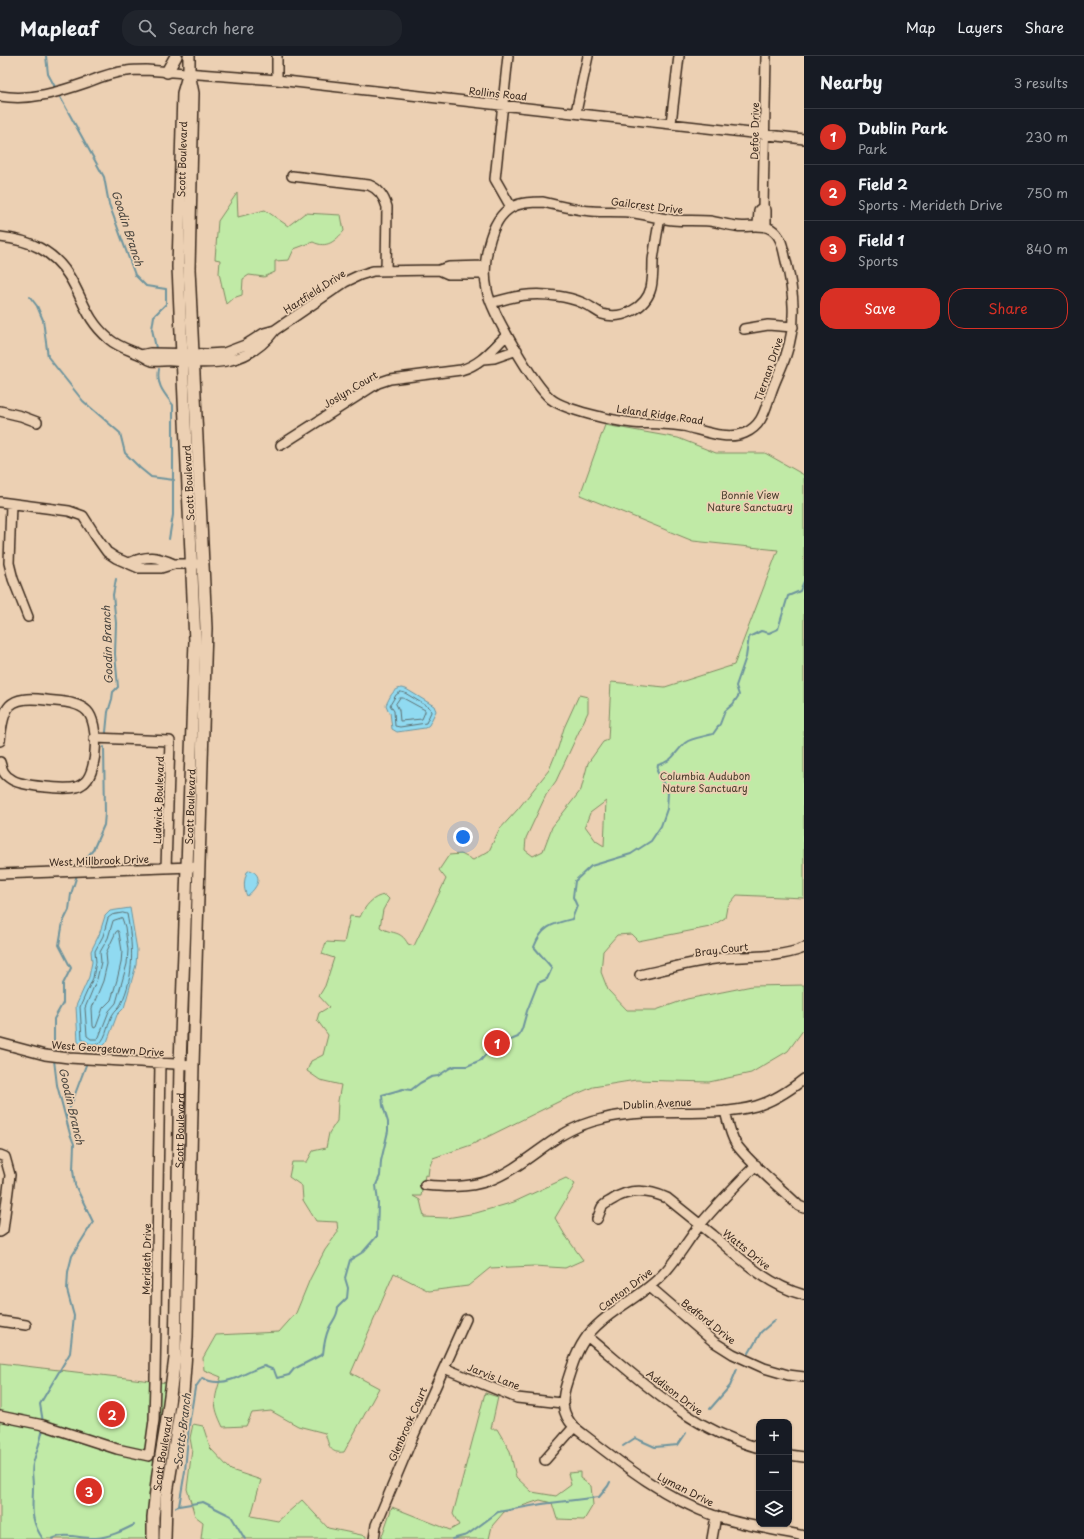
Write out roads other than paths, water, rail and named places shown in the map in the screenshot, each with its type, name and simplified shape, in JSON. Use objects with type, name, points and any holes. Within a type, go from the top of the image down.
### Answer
[{"type":"main road","points":[[167,72],[176,56]]},
{"type":"main road","name":"Scott Boulevard","points":[[153,1539],[153,1517],[158,1473],[175,1358],[180,1064],[195,641],[187,358],[193,93],[189,74],[190,56]]},
{"type":"main road","name":"Scott Boulevard","points":[[165,1539],[166,1500],[183,1393],[187,1338],[198,867],[206,628],[204,564],[187,358]]},
{"type":"street","points":[[276,80],[277,56]]},
{"type":"street","points":[[508,56],[495,179],[511,207]]},
{"type":"street","points":[[576,112],[588,56]]},
{"type":"street","points":[[671,123],[679,56]]},
{"type":"street","name":"Defoe Drive","points":[[762,226],[760,210],[763,207],[766,56]]},
{"type":"street","name":"Rollins Road","points":[[0,96],[25,98],[39,96],[59,92],[99,78],[126,71],[146,70],[276,80],[576,112],[804,139]]},
{"type":"street","points":[[292,176],[369,185],[380,193],[385,199],[387,207],[386,271]]},
{"type":"street","name":"Gailcrest Drive","points":[[511,207],[527,202],[543,202],[579,210],[627,212],[684,221],[721,222],[735,226],[762,226]]},
{"type":"street","name":"Leland Ridge Road","points":[[511,207],[496,224],[489,240],[485,257],[487,291],[491,303],[507,335],[535,380],[550,398],[565,408],[632,423],[680,426],[725,436],[736,436],[747,432]]},
{"type":"street","points":[[491,303],[518,295],[536,294],[558,296],[582,302],[602,314],[616,316],[638,308],[646,298],[651,288],[655,243],[660,218]]},
{"type":"street","name":"Tiernan Drive","points":[[747,432],[763,417],[770,393],[786,354],[793,327],[793,299],[782,243],[779,236],[775,232],[762,226]]},
{"type":"street","name":"Hartfield Drive","points":[[0,238],[15,239],[43,249],[60,264],[69,276],[88,315],[97,328],[110,341],[131,352],[141,355],[150,353],[216,363],[232,360],[259,347],[269,339],[275,330],[345,282],[366,273],[439,270],[449,267],[485,270]]},
{"type":"street","points":[[744,329],[768,325],[793,327]]},
{"type":"street","name":"Joslyn Court","points":[[281,446],[378,383],[390,378],[461,370],[472,367],[483,359],[507,335]]},
{"type":"street","name":"Joslyn Court","points":[[483,359],[494,358],[517,350]]},
{"type":"street","points":[[0,411],[37,422]]},
{"type":"street","points":[[0,502],[69,511],[83,516],[107,552],[116,558],[129,563],[141,558],[160,558],[174,564],[204,564]]},
{"type":"street","points":[[11,504],[9,563],[12,579],[28,617]]},
{"type":"street","points":[[0,741],[2,720],[6,709],[21,699],[32,698],[78,705],[86,710],[91,717],[94,726],[95,760],[92,771],[88,779],[77,787],[61,788],[26,784],[12,780],[3,772],[0,762]]},
{"type":"street","name":"Ludwick Boulevard","points":[[94,738],[170,741],[166,868]]},
{"type":"street","name":"West Millbrook Drive","points":[[0,874],[198,867]]},
{"type":"street","name":"Bray Court","points":[[640,976],[720,958],[792,953],[804,948]]},
{"type":"street","name":"West Georgetown Drive","points":[[0,1043],[44,1055],[69,1058],[193,1065]]},
{"type":"street","name":"Merideth Drive","points":[[0,1416],[50,1427],[117,1449],[149,1456],[154,1420],[160,1062]]},
{"type":"street","name":"Dublin Avenue","points":[[425,1185],[465,1186],[488,1181],[521,1164],[560,1136],[581,1126],[602,1119],[623,1114],[649,1112],[725,1111],[757,1106],[782,1095],[804,1079]]},
{"type":"street","points":[[725,1111],[729,1129],[737,1144],[756,1165],[799,1206],[804,1208]]},
{"type":"street","points":[[0,1155],[5,1157],[10,1175],[6,1217],[3,1230],[0,1232]]},
{"type":"street","name":"Canton Drive","points":[[562,1403],[564,1390],[573,1362],[588,1336],[599,1323],[650,1287],[664,1273],[700,1225],[725,1196],[756,1165]]},
{"type":"street","name":"Watts Drive","points":[[597,1219],[602,1207],[617,1196],[628,1192],[641,1191],[656,1193],[668,1198],[757,1272],[781,1286],[804,1295]]},
{"type":"street","name":"Bedford Drive","points":[[650,1287],[714,1342],[733,1354],[764,1368],[788,1375],[804,1377]]},
{"type":"street","name":"Glenbrook Court","points":[[374,1539],[376,1525],[412,1439],[466,1319]]},
{"type":"street","points":[[0,1322],[26,1325]]},
{"type":"street","name":"Addison Drive","points":[[588,1336],[669,1404],[692,1420],[718,1434],[756,1447]]},
{"type":"street","name":"Jarvis Lane","points":[[444,1368],[517,1398],[562,1403]]},
{"type":"street","points":[[545,1460],[574,1427],[566,1416],[562,1403]]},
{"type":"street","name":"Lyman Drive","points":[[574,1427],[641,1478],[670,1496],[716,1516],[787,1536],[804,1536]]},
{"type":"street","points":[[792,1455],[804,1457]]},
{"type":"street","points":[[712,1539],[716,1516]]},
{"type":"water","points":[[401,688],[406,689],[434,706],[436,711],[429,725],[425,728],[397,732],[392,729],[390,712],[386,705],[393,692]]},
{"type":"water","points":[[250,870],[257,876],[258,883],[247,896],[244,887],[247,872]]},
{"type":"water","points":[[130,908],[137,950],[136,965],[124,1008],[117,1015],[107,1042],[101,1048],[88,1048],[78,1042],[76,1006],[89,977],[92,962],[91,951],[99,935],[105,916],[110,911]]},
{"type":"waterway","name":"Goodin Branch","points":[[46,56],[48,74],[55,87]]},
{"type":"waterway","name":"Goodin Branch","points":[[60,97],[104,177],[109,204],[135,275],[146,286],[166,289],[166,304],[154,316],[152,329],[156,348]]},
{"type":"waterway","points":[[30,297],[37,306],[43,320],[48,357],[83,401],[120,433],[125,453],[140,468],[151,477],[174,480]]},
{"type":"waterway","name":"Goodin Branch","points":[[159,369],[158,375],[160,384],[164,393],[173,405],[173,515],[169,539]]},
{"type":"waterway","name":"Goodin Branch","points":[[106,732],[108,712],[113,692],[118,687],[115,654],[116,623],[113,595],[116,579]]},
{"type":"waterway","name":"Scotts Branch","points":[[176,1507],[179,1506],[185,1471],[189,1425],[195,1388],[202,1378],[213,1382],[223,1382],[264,1366],[274,1370],[277,1378],[289,1375],[294,1369],[323,1354],[329,1328],[336,1315],[338,1307],[347,1298],[348,1288],[345,1278],[350,1260],[363,1252],[377,1236],[378,1203],[376,1185],[380,1176],[381,1161],[388,1131],[388,1122],[383,1106],[382,1095],[403,1089],[411,1090],[420,1083],[431,1077],[438,1076],[450,1068],[455,1066],[467,1066],[481,1060],[491,1048],[518,1037],[538,983],[547,979],[552,968],[534,947],[540,934],[548,927],[572,919],[577,906],[573,897],[575,881],[591,866],[631,854],[651,841],[661,826],[667,809],[668,793],[657,771],[658,765],[668,761],[688,741],[713,734],[720,724],[725,711],[733,704],[739,695],[736,686],[746,657],[749,637],[761,631],[769,633],[778,629],[788,596],[800,591],[804,581]]},
{"type":"waterway","name":"Goodin Branch","points":[[78,868],[93,850],[104,825],[104,747]]},
{"type":"waterway","name":"Goodin Branch","points":[[54,1051],[54,1019],[63,1003],[63,984],[71,968],[59,945],[63,922],[69,910],[71,894],[77,875]]},
{"type":"waterway","name":"Goodin Branch","points":[[43,1422],[40,1404],[70,1353],[74,1316],[67,1290],[68,1272],[72,1256],[93,1222],[75,1185],[73,1170],[74,1144],[57,1085],[54,1060]]},
{"type":"waterway","points":[[66,1118],[86,1065]]},
{"type":"waterway","points":[[749,1353],[761,1332],[775,1320]]},
{"type":"waterway","points":[[710,1409],[730,1386],[737,1369]]},
{"type":"waterway","name":"Goodin Branch","points":[[43,1428],[32,1472],[32,1507],[36,1525],[43,1539]]},
{"type":"waterway","points":[[623,1446],[635,1438],[655,1447],[678,1445],[686,1433]]},
{"type":"waterway","points":[[452,1539],[467,1535],[498,1512],[542,1504],[599,1497],[610,1482]]},
{"type":"waterway","points":[[179,1506],[203,1502],[231,1516],[245,1539]]},
{"type":"waterway","name":"Scotts Branch","points":[[52,1539],[63,1536],[90,1538],[101,1537],[116,1533],[134,1525]]},
{"type":"place","name":"Dublin Park","points":[[497,1043]]},
{"type":"place","name":"Field 2","points":[[112,1414]]},
{"type":"place","name":"Field 1","points":[[89,1491]]},
{"type":"park label","name":"Bonnie View Nature Sanctuary","points":[[750,500]]},
{"type":"park label","name":"Columbia Audubon Nature Sanctuary","points":[[705,780]]}]
